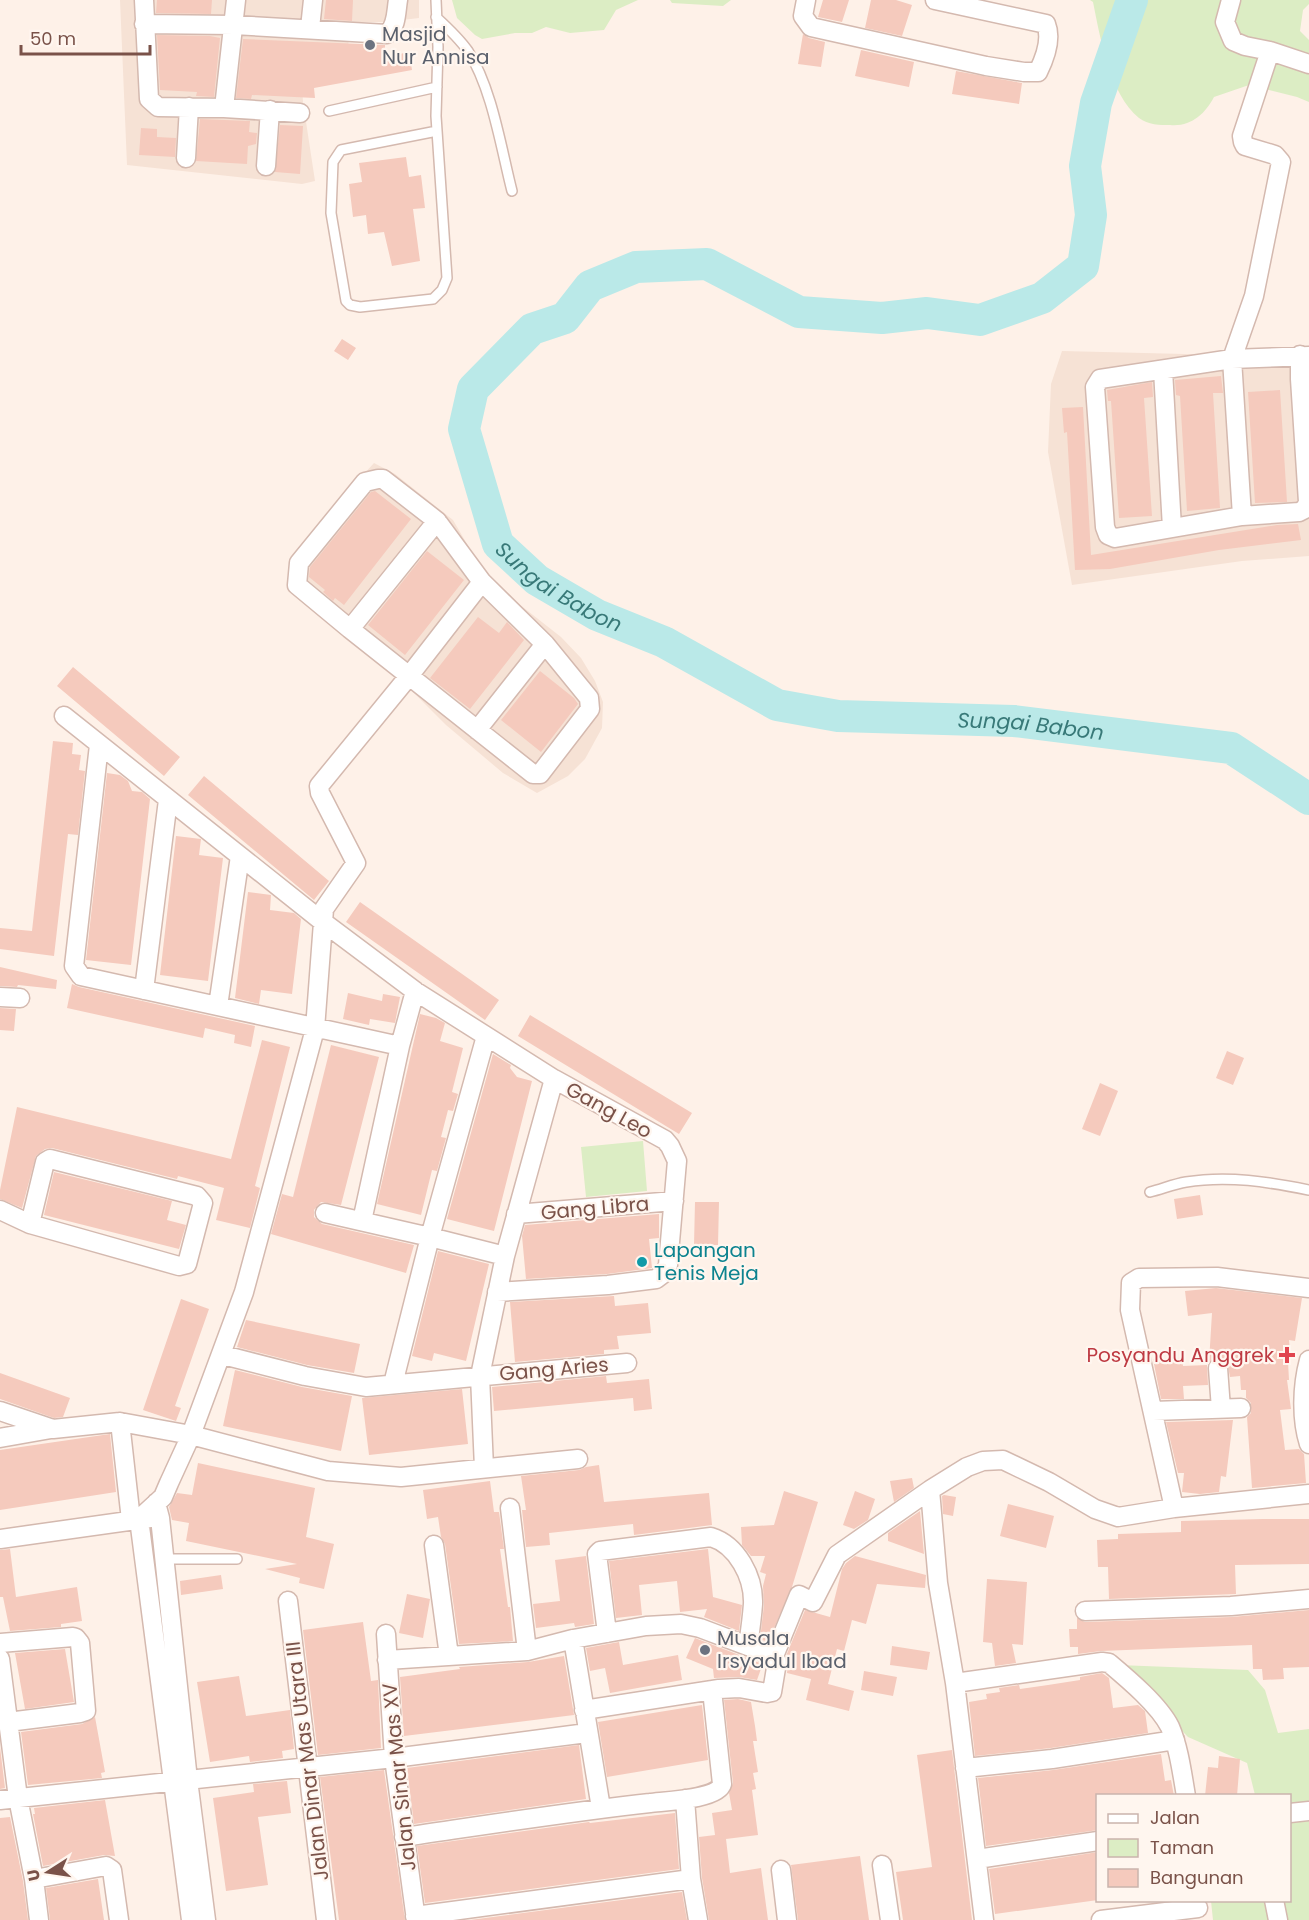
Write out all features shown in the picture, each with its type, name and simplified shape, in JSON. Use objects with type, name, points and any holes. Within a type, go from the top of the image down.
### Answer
[{"type":"street","points":[[144,0],[149,99],[158,107],[300,113]]},
{"type":"street","points":[[224,108],[236,0]]},
{"type":"street","points":[[310,28],[313,0]]},
{"type":"street","points":[[144,24],[310,28],[387,34],[392,31],[398,0]]},
{"type":"street","points":[[806,0],[803,16],[811,27],[986,66],[1038,72],[1043,62],[1050,33],[1046,24],[935,0]]},
{"type":"street","points":[[1231,0],[1225,22],[1233,41],[1309,64]]},
{"type":"street","points":[[1242,516],[1232,359],[1254,296],[1281,162],[1275,155],[1251,148],[1243,142],[1242,136],[1270,51]]},
{"type":"street","points":[[186,158],[189,107]]},
{"type":"street","points":[[266,166],[270,110]]},
{"type":"street","points":[[1305,355],[1300,379],[1308,502],[1305,509],[1299,512],[1242,516],[1115,538],[1108,535],[1105,527],[1095,387],[1100,379],[1232,359],[1305,355]]},
{"type":"street","points":[[1163,370],[1172,528]]},
{"type":"street","points":[[383,480],[437,521],[482,582],[545,644],[589,698],[590,710],[540,774],[533,774],[350,629],[300,589],[297,580],[299,563],[365,482],[383,480]]},
{"type":"street","points":[[350,629],[437,521]]},
{"type":"street","points":[[191,1920],[164,1559],[158,1510],[223,1355],[244,1292],[315,1029],[324,909],[353,868],[356,860],[319,786],[482,582]]},
{"type":"street","points":[[477,730],[545,644]]},
{"type":"street","name":"Gang Leo","points":[[64,716],[323,922],[415,991],[554,1079],[665,1140],[677,1161],[674,1201]]},
{"type":"street","points":[[99,745],[75,968],[81,976],[400,1046]]},
{"type":"street","points":[[144,990],[168,800]]},
{"type":"street","points":[[218,1006],[240,856]]},
{"type":"street","points":[[362,1221],[400,1046],[415,991]]},
{"type":"street","points":[[0,997],[20,998]]},
{"type":"street","points":[[393,1384],[430,1237],[486,1036]]},
{"type":"street","points":[[484,1468],[480,1376],[505,1256],[554,1079]]},
{"type":"street","points":[[0,1210],[30,1224],[179,1266],[187,1264],[203,1203],[197,1196],[50,1159],[45,1162],[30,1224]]},
{"type":"street","points":[[497,1292],[608,1285],[656,1279],[664,1273],[668,1265],[674,1201]]},
{"type":"street","name":"Gang Libra","points":[[516,1214],[674,1201]]},
{"type":"street","points":[[325,1213],[505,1256]]},
{"type":"street","points":[[1174,1508],[1130,1310],[1131,1283],[1139,1278],[1217,1276],[1309,1288]]},
{"type":"street","name":"Gang Aries","points":[[223,1355],[305,1377],[366,1387],[627,1363]]},
{"type":"street","points":[[1309,1360],[1305,1375],[1304,1396],[1309,1444]]},
{"type":"street","points":[[1218,1368],[1221,1408]]},
{"type":"street","points":[[1153,1411],[1241,1408]]},
{"type":"street","points":[[0,1411],[53,1429]]},
{"type":"street","points":[[120,1422],[135,1520],[206,1920]]},
{"type":"street","points":[[0,1438],[53,1429],[120,1422],[191,1435],[328,1471],[401,1477],[578,1459]]},
{"type":"street","points":[[774,1656],[799,1595],[813,1602],[837,1555],[930,1490],[967,1467],[983,1461],[1003,1460],[1049,1482],[1106,1515],[1118,1517],[1174,1508],[1309,1494]]},
{"type":"street","points":[[930,1490],[938,1583],[955,1683],[984,1920]]},
{"type":"street","points":[[510,1508],[527,1651]]},
{"type":"street","points":[[0,1539],[135,1520],[158,1510]]},
{"type":"street","points":[[607,1633],[597,1554],[600,1551],[711,1537],[726,1543],[740,1560],[747,1574],[753,1601],[748,1646]]},
{"type":"street","points":[[435,1545],[449,1656]]},
{"type":"street","points":[[1085,1611],[1230,1606],[1309,1599]]},
{"type":"street","name":"Jalan Dinar Mas Utara III","points":[[288,1601],[326,1920]]},
{"type":"street","points":[[387,1660],[527,1651],[573,1639],[646,1626],[681,1624],[700,1628],[774,1656],[777,1662],[772,1692],[739,1688],[712,1690],[584,1710]]},
{"type":"street","name":"Jalan Sinar Mas XV","points":[[386,1634],[394,1758],[415,1918]]},
{"type":"street","points":[[0,1643],[76,1638],[80,1643],[87,1708],[85,1712],[8,1722]]},
{"type":"street","points":[[573,1639],[601,1808]]},
{"type":"street","points":[[0,1659],[8,1722],[9,1799],[34,1879],[39,1920]]},
{"type":"street","points":[[955,1683],[1102,1662],[1109,1663],[1157,1709],[1166,1721],[1175,1740],[1186,1794]]},
{"type":"street","points":[[404,1837],[601,1808],[686,1799],[715,1793],[721,1788],[722,1776],[712,1690]]},
{"type":"street","points":[[9,1799],[394,1758],[587,1733]]},
{"type":"street","points":[[965,1768],[1052,1759],[1175,1740]]},
{"type":"street","points":[[686,1799],[691,1879],[698,1920]]},
{"type":"street","points":[[1291,1813],[1309,1811]]},
{"type":"street","points":[[977,1859],[1096,1840]]},
{"type":"street","points":[[882,1865],[890,1920]]},
{"type":"street","points":[[34,1879],[109,1867],[112,1870],[119,1920]]},
{"type":"street","points":[[781,1870],[787,1920]]},
{"type":"street","points":[[415,1918],[691,1879]]},
{"type":"street","points":[[1274,1902],[1278,1920]]},
{"type":"street","points":[[1101,1920],[1198,1909]]},
{"type":"lane","points":[[436,0],[437,131],[446,284],[433,299],[360,307],[350,305],[346,301],[331,213],[333,162],[341,150],[437,131]]},
{"type":"lane","points":[[436,17],[461,40],[475,62],[484,84],[512,191]]},
{"type":"lane","points":[[329,111],[437,87]]},
{"type":"lane","points":[[1150,1192],[1187,1182],[1233,1179],[1269,1182],[1309,1190]]},
{"type":"lane","points":[[164,1559],[237,1559]]},
{"type":"shaded area","points":[[120,0],[419,0],[419,18],[386,22],[348,22],[349,61],[301,68],[303,102],[315,181],[302,184],[127,165]]},
{"type":"shaded area","points":[[1062,351],[1226,355],[1309,365],[1309,556],[1242,561],[1072,585],[1048,452],[1051,384]]},
{"type":"shaded area","points":[[374,463],[395,474],[453,520],[481,568],[506,594],[561,637],[581,658],[595,681],[603,702],[602,728],[585,759],[568,776],[537,793],[503,773],[446,725],[400,679],[315,610],[293,561],[340,500]]},
{"type":"green space","points":[[452,0],[638,0],[616,10],[604,30],[570,33],[546,27],[532,33],[515,33],[482,39],[457,18]]},
{"type":"green space","points":[[670,0],[731,0],[723,6],[672,3]]},
{"type":"green space","points":[[1090,0],[1309,0],[1309,4],[1303,10],[1300,31],[1309,40],[1309,102],[1249,85],[1214,97],[1202,114],[1191,122],[1178,125],[1158,125],[1143,120],[1129,108],[1114,80],[1103,48],[1093,2]]},
{"type":"green space","points":[[643,1141],[647,1191],[586,1197],[581,1147]]},
{"type":"green space","points":[[1118,1665],[1248,1670],[1265,1690],[1278,1733],[1309,1729],[1309,1801],[1291,1804],[1291,1794],[1255,1794],[1247,1763],[1188,1737]]},
{"type":"green space","points":[[1309,1821],[1309,1920],[1213,1920],[1211,1902],[1291,1902],[1291,1823]]},
{"type":"building","points":[[157,0],[212,0],[211,14],[156,13]]},
{"type":"building","points":[[326,0],[353,0],[352,21],[324,19]]},
{"type":"building","points":[[823,0],[849,0],[842,22],[818,17]]},
{"type":"building","points":[[871,0],[896,0],[912,5],[902,36],[865,28]]},
{"type":"building","points":[[803,34],[825,42],[821,67],[798,64]]},
{"type":"building","points":[[157,35],[220,38],[214,97],[196,96],[197,92],[160,90]]},
{"type":"building","points":[[243,39],[385,45],[385,57],[409,52],[412,70],[314,88],[315,98],[252,95],[251,99],[236,98]]},
{"type":"building","points":[[861,50],[914,62],[909,87],[855,76]]},
{"type":"building","points":[[956,71],[1022,83],[1019,104],[952,94]]},
{"type":"building","points":[[200,119],[250,121],[249,132],[257,133],[256,144],[248,146],[247,164],[196,161]]},
{"type":"building","points":[[280,125],[303,126],[300,174],[275,172]]},
{"type":"building","points":[[141,128],[157,129],[157,137],[176,138],[175,157],[139,155]]},
{"type":"building","points":[[406,157],[409,177],[421,175],[425,208],[413,209],[420,261],[392,266],[384,232],[368,234],[366,215],[353,217],[349,184],[362,182],[359,163]]},
{"type":"building","points":[[342,339],[356,348],[348,360],[334,351]]},
{"type":"building","points":[[1221,376],[1223,393],[1213,393],[1220,508],[1187,511],[1180,396],[1176,395],[1175,380]]},
{"type":"building","points":[[1152,382],[1153,397],[1144,398],[1152,516],[1119,518],[1111,401],[1108,401],[1107,390]]},
{"type":"building","points":[[1280,390],[1287,502],[1255,503],[1248,392]]},
{"type":"building","points":[[1083,407],[1091,555],[1277,525],[1298,524],[1301,540],[1219,550],[1110,569],[1075,570],[1067,432],[1064,433],[1062,408]]},
{"type":"building","points":[[375,491],[411,519],[344,605],[335,598],[333,601],[323,592],[325,590],[309,577],[310,567],[371,492]]},
{"type":"building","points":[[427,551],[464,580],[405,655],[368,625]]},
{"type":"building","points":[[478,617],[499,633],[507,622],[524,640],[470,709],[430,678]]},
{"type":"building","points":[[73,667],[180,757],[164,776],[57,686]]},
{"type":"building","points":[[540,671],[574,698],[578,704],[541,752],[501,720]]},
{"type":"building","points":[[53,741],[73,743],[72,754],[81,755],[79,770],[85,771],[78,835],[68,834],[54,956],[0,949],[0,928],[32,931]]},
{"type":"building","points":[[107,773],[120,775],[128,781],[132,791],[142,792],[150,799],[131,965],[86,960]]},
{"type":"building","points":[[204,776],[329,881],[314,900],[188,795]]},
{"type":"building","points":[[176,836],[201,839],[199,855],[223,858],[208,981],[160,975]]},
{"type":"building","points":[[248,892],[271,895],[270,910],[294,913],[301,919],[292,994],[261,990],[259,1004],[235,998]]},
{"type":"building","points":[[360,902],[499,1000],[485,1020],[346,922]]},
{"type":"building","points":[[0,967],[57,980],[56,989],[18,985],[17,987],[0,986]]},
{"type":"building","points":[[72,984],[255,1026],[251,1047],[234,1043],[235,1035],[205,1028],[203,1038],[67,1008]]},
{"type":"building","points":[[348,993],[382,1001],[383,994],[400,997],[395,1023],[370,1019],[369,1025],[343,1019]]},
{"type":"building","points":[[0,1008],[16,1009],[14,1031],[0,1030]]},
{"type":"building","points":[[420,1014],[445,1023],[440,1041],[463,1048],[452,1092],[458,1094],[453,1111],[448,1110],[441,1137],[446,1138],[437,1171],[432,1170],[421,1215],[377,1204]]},
{"type":"building","points":[[530,1015],[692,1113],[679,1134],[518,1036]]},
{"type":"building","points":[[262,1040],[290,1047],[255,1186],[260,1188],[250,1228],[216,1220],[224,1188],[178,1176],[177,1179],[52,1148],[45,1149],[36,1156],[22,1208],[0,1199],[17,1107],[231,1159]]},
{"type":"building","points":[[331,1045],[379,1057],[341,1205],[321,1202],[314,1210],[314,1217],[322,1224],[414,1245],[406,1273],[271,1234],[282,1194],[293,1197]]},
{"type":"building","points":[[1227,1051],[1244,1058],[1233,1085],[1216,1078]]},
{"type":"building","points":[[493,1054],[511,1065],[510,1068],[517,1077],[532,1081],[494,1231],[447,1219]]},
{"type":"building","points":[[1100,1083],[1118,1091],[1100,1136],[1082,1129]]},
{"type":"building","points":[[54,1172],[172,1201],[167,1220],[186,1225],[179,1249],[44,1215]]},
{"type":"building","points":[[1200,1195],[1203,1215],[1177,1219],[1174,1199]]},
{"type":"building","points":[[695,1202],[719,1202],[718,1245],[694,1245]]},
{"type":"building","points":[[659,1214],[659,1238],[649,1239],[652,1268],[607,1274],[526,1279],[522,1236],[525,1225]]},
{"type":"building","points":[[438,1251],[489,1264],[466,1361],[434,1353],[432,1361],[412,1356]]},
{"type":"building","points":[[1216,1288],[1302,1298],[1295,1341],[1289,1340],[1291,1362],[1288,1362],[1289,1380],[1287,1380],[1291,1409],[1280,1410],[1285,1450],[1299,1449],[1304,1454],[1306,1483],[1252,1488],[1247,1417],[1251,1413],[1251,1403],[1246,1398],[1246,1390],[1241,1390],[1240,1376],[1230,1377],[1227,1361],[1218,1357],[1209,1362],[1212,1313],[1188,1316],[1185,1291]]},
{"type":"building","points":[[614,1296],[615,1306],[648,1303],[651,1333],[617,1336],[619,1349],[604,1350],[604,1354],[515,1362],[510,1302]]},
{"type":"building","points":[[181,1299],[209,1309],[175,1406],[181,1408],[176,1421],[143,1410]]},
{"type":"building","points":[[246,1320],[360,1344],[354,1373],[307,1365],[237,1347]]},
{"type":"building","points":[[1182,1358],[1183,1366],[1207,1365],[1208,1385],[1183,1386],[1184,1399],[1161,1399],[1153,1359]]},
{"type":"building","points":[[235,1370],[302,1387],[352,1396],[341,1451],[223,1426]]},
{"type":"building","points":[[0,1373],[70,1398],[63,1417],[54,1418],[0,1399]]},
{"type":"building","points":[[606,1376],[607,1383],[649,1379],[652,1409],[634,1411],[633,1398],[494,1411],[492,1387]]},
{"type":"building","points":[[462,1389],[468,1444],[369,1455],[362,1398]]},
{"type":"building","points":[[1233,1420],[1226,1477],[1221,1476],[1219,1492],[1200,1494],[1182,1492],[1184,1473],[1178,1473],[1166,1422]]},
{"type":"building","points":[[110,1434],[116,1492],[0,1510],[0,1450]]},
{"type":"building","points":[[198,1463],[315,1488],[306,1537],[334,1544],[324,1589],[299,1583],[300,1578],[265,1569],[297,1564],[186,1541],[189,1523],[172,1520],[169,1507],[177,1493],[192,1495]]},
{"type":"building","points":[[599,1465],[604,1502],[709,1493],[712,1525],[634,1535],[633,1524],[549,1533],[550,1545],[526,1547],[522,1510],[526,1510],[521,1476],[579,1470]]},
{"type":"building","points":[[912,1478],[914,1488],[894,1502],[890,1481]]},
{"type":"building","points":[[490,1481],[494,1512],[499,1512],[504,1549],[500,1549],[513,1641],[459,1644],[445,1544],[441,1537],[438,1517],[427,1519],[423,1490]]},
{"type":"building","points":[[784,1491],[818,1502],[792,1587],[768,1642],[760,1639],[764,1605],[763,1586],[766,1574],[760,1572],[765,1556],[751,1556],[742,1545],[741,1527],[774,1525]]},
{"type":"building","points":[[855,1491],[875,1499],[868,1520],[854,1529],[843,1525]]},
{"type":"building","points":[[942,1496],[956,1497],[953,1516],[943,1514]]},
{"type":"building","points":[[1008,1504],[1054,1516],[1046,1548],[1000,1536]]},
{"type":"building","points":[[920,1511],[924,1554],[888,1541],[888,1533]]},
{"type":"building","points":[[1309,1519],[1309,1564],[1235,1565],[1236,1594],[1109,1599],[1108,1567],[1098,1567],[1097,1540],[1118,1539],[1118,1534],[1181,1532],[1181,1521]]},
{"type":"building","points":[[10,1549],[16,1597],[77,1587],[82,1621],[61,1624],[61,1627],[10,1631],[3,1597],[0,1597],[0,1550]]},
{"type":"building","points":[[708,1549],[713,1597],[742,1605],[739,1631],[704,1617],[707,1609],[680,1612],[677,1581],[639,1585],[642,1615],[616,1618],[609,1561]]},
{"type":"building","points":[[586,1556],[594,1624],[575,1627],[574,1623],[536,1628],[533,1604],[560,1601],[555,1560]]},
{"type":"building","points":[[855,1556],[926,1575],[925,1588],[877,1584],[866,1624],[852,1620],[844,1651],[837,1649],[828,1684],[854,1691],[849,1711],[806,1700],[811,1679],[787,1673],[786,1656],[805,1610],[830,1617],[842,1569]]},
{"type":"building","points":[[221,1575],[223,1589],[181,1595],[180,1581]]},
{"type":"building","points":[[987,1579],[1027,1582],[1023,1645],[1012,1644],[1016,1663],[995,1666],[992,1643],[983,1642]]},
{"type":"building","points":[[407,1594],[430,1599],[423,1638],[399,1633]]},
{"type":"building","points":[[1309,1610],[1309,1667],[1283,1668],[1284,1679],[1263,1680],[1262,1669],[1253,1669],[1252,1645],[1101,1651],[1078,1654],[1078,1647],[1070,1647],[1069,1629],[1077,1629],[1077,1618],[1085,1622],[1232,1617]]},
{"type":"building","points":[[363,1622],[371,1681],[378,1680],[381,1748],[318,1755],[303,1630]]},
{"type":"building","points":[[695,1638],[765,1665],[765,1667],[762,1666],[757,1680],[739,1677],[714,1678],[713,1669],[686,1658]]},
{"type":"building","points":[[619,1642],[623,1665],[678,1655],[682,1680],[610,1693],[605,1668],[590,1671],[586,1648]]},
{"type":"building","points":[[892,1646],[930,1652],[927,1670],[890,1665]]},
{"type":"building","points":[[65,1649],[74,1702],[25,1709],[15,1653]]},
{"type":"building","points":[[564,1656],[574,1715],[404,1736],[400,1677],[460,1669],[459,1667],[528,1662]]},
{"type":"building","points":[[864,1671],[897,1677],[893,1696],[861,1690]]},
{"type":"building","points":[[1102,1673],[1109,1678],[1113,1708],[1138,1705],[1145,1711],[1148,1733],[1051,1748],[975,1756],[969,1702],[987,1699],[986,1694],[1000,1692],[999,1688],[1019,1685],[1020,1689],[1048,1685],[1080,1680],[1080,1677]]},
{"type":"building","points":[[239,1676],[246,1716],[290,1710],[294,1749],[282,1751],[283,1758],[250,1762],[249,1756],[210,1762],[197,1682]]},
{"type":"building","points":[[738,1699],[751,1702],[755,1726],[757,1741],[753,1741],[758,1772],[753,1773],[756,1789],[752,1790],[758,1835],[726,1839],[730,1873],[761,1868],[768,1920],[709,1920],[702,1878],[699,1837],[715,1835],[712,1813],[732,1810],[729,1793],[733,1783],[724,1700]]},
{"type":"building","points":[[702,1705],[708,1760],[607,1777],[598,1722]]},
{"type":"building","points":[[95,1717],[105,1772],[101,1773],[102,1778],[28,1785],[21,1732],[82,1724]]},
{"type":"building","points":[[579,1745],[586,1799],[414,1824],[407,1768]]},
{"type":"building","points":[[0,1747],[5,1788],[0,1789]]},
{"type":"building","points":[[952,1750],[972,1920],[903,1920],[896,1872],[932,1867],[917,1755]]},
{"type":"building","points":[[1161,1754],[1165,1781],[1171,1780],[1174,1794],[1096,1794],[1096,1830],[986,1846],[978,1778],[1053,1770]]},
{"type":"building","points":[[1219,1756],[1240,1759],[1237,1794],[1205,1794],[1208,1767],[1218,1768]]},
{"type":"building","points":[[384,1770],[405,1920],[339,1920],[320,1777]]},
{"type":"building","points":[[287,1781],[291,1813],[258,1817],[268,1885],[226,1891],[213,1798],[254,1792],[253,1784]]},
{"type":"building","points":[[105,1800],[115,1856],[104,1855],[43,1866],[33,1814],[35,1814],[34,1808]]},
{"type":"building","points":[[675,1813],[679,1869],[425,1903],[417,1846],[589,1822]]},
{"type":"building","points":[[10,1817],[28,1920],[0,1920],[0,1818]]},
{"type":"building","points":[[1096,1852],[1096,1900],[995,1914],[989,1869]]},
{"type":"building","points":[[860,1856],[869,1920],[798,1920],[791,1865]]},
{"type":"building","points":[[98,1879],[104,1920],[50,1920],[46,1888]]},
{"type":"building","points":[[682,1892],[687,1920],[470,1920]]},
{"type":"waterway","name":"Sungai Babon","points":[[1132,0],[1096,103],[1085,166],[1091,215],[1083,266],[1042,298],[980,320],[927,313],[882,318],[799,312],[707,264],[636,267],[590,286],[565,318],[532,329],[473,389],[464,429],[498,544],[537,580],[597,615],[664,642],[777,705],[838,716],[1014,721],[1231,748],[1309,799]]},
{"type":"place","name":"Masjid Nur Annisa","points":[[370,45]]},
{"type":"place","name":"Lapangan Tenis Meja","points":[[642,1262]]},
{"type":"place","name":"Posyandu Anggrek","points":[[1287,1355]]},
{"type":"place","name":"Musala Irsyadul Ibad","points":[[705,1650]]}]
